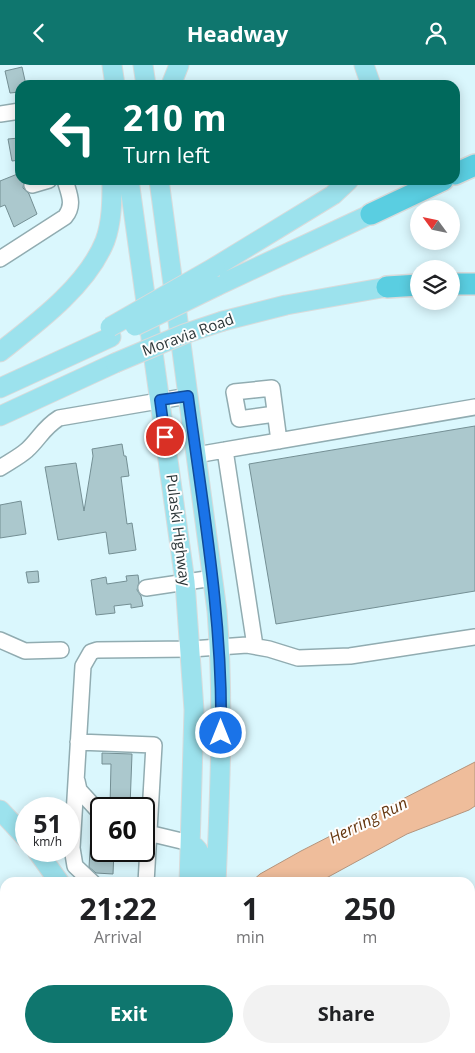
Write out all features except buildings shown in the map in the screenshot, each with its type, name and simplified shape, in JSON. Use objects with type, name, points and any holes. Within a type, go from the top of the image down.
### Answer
[{"type":"highway","points":[[460,172],[475,165]]},
{"type":"highway","points":[[371,214],[432,185]]},
{"type":"highway","points":[[460,284],[475,284]]},
{"type":"highway","points":[[387,287],[410,286]]},
{"type":"main road","points":[[110,65],[110,80]]},
{"type":"main road","points":[[110,65],[114,80]]},
{"type":"main road","points":[[143,65],[145,80]]},
{"type":"main road","points":[[173,80],[178,65]]},
{"type":"main road","points":[[364,65],[370,80]]},
{"type":"main road","points":[[0,352],[52,309],[88,271],[105,240],[110,216],[112,185]]},
{"type":"main road","name":"Pulaski Highway","points":[[129,185],[185,582],[191,649],[194,730],[189,877]]},
{"type":"main road","name":"Pulaski Highway","points":[[160,185],[213,578],[220,647],[221,758],[216,877]]},
{"type":"main road","points":[[170,185],[176,297]]},
{"type":"main road","points":[[0,388],[110,332],[333,195],[344,185]]},
{"type":"main road","points":[[110,332],[217,286],[371,214]]},
{"type":"main road","name":"Moravia Road","points":[[0,416],[114,363],[184,334],[223,321],[286,305],[387,287]]},
{"type":"main road","points":[[0,810],[15,826]]},
{"type":"main road","points":[[190,843],[198,848],[201,854],[203,877]]},
{"type":"main road","points":[[45,862],[56,877]]},
{"type":"street","points":[[0,114],[15,112]]},
{"type":"street","points":[[0,259],[65,217],[71,208],[71,200],[66,185]]},
{"type":"street","points":[[0,468],[22,454],[46,427],[59,418],[188,396]]},
{"type":"street","points":[[196,455],[475,407]]},
{"type":"street","points":[[276,414],[279,441]]},
{"type":"street","points":[[225,450],[254,646]]},
{"type":"street","points":[[146,588],[213,578]]},
{"type":"street","points":[[87,877],[75,866],[73,857],[83,665],[91,652],[97,650],[191,649],[247,645],[269,649],[298,658],[350,656],[475,637]]},
{"type":"street","points":[[0,640],[25,651],[61,650]]},
{"type":"street","points":[[78,742],[154,745],[149,797]]},
{"type":"street","points":[[77,779],[79,790],[90,802]]},
{"type":"street","points":[[155,835],[190,843]]},
{"type":"street","points":[[146,862],[146,877]]},
{"type":"water","name":"Herring Run","points":[[475,762],[475,806],[469,810],[407,834],[328,877],[257,877],[301,851]]},
{"type":"route","points":[[165,437],[160,400],[188,396],[217,611],[222,717],[221,733]]}]
